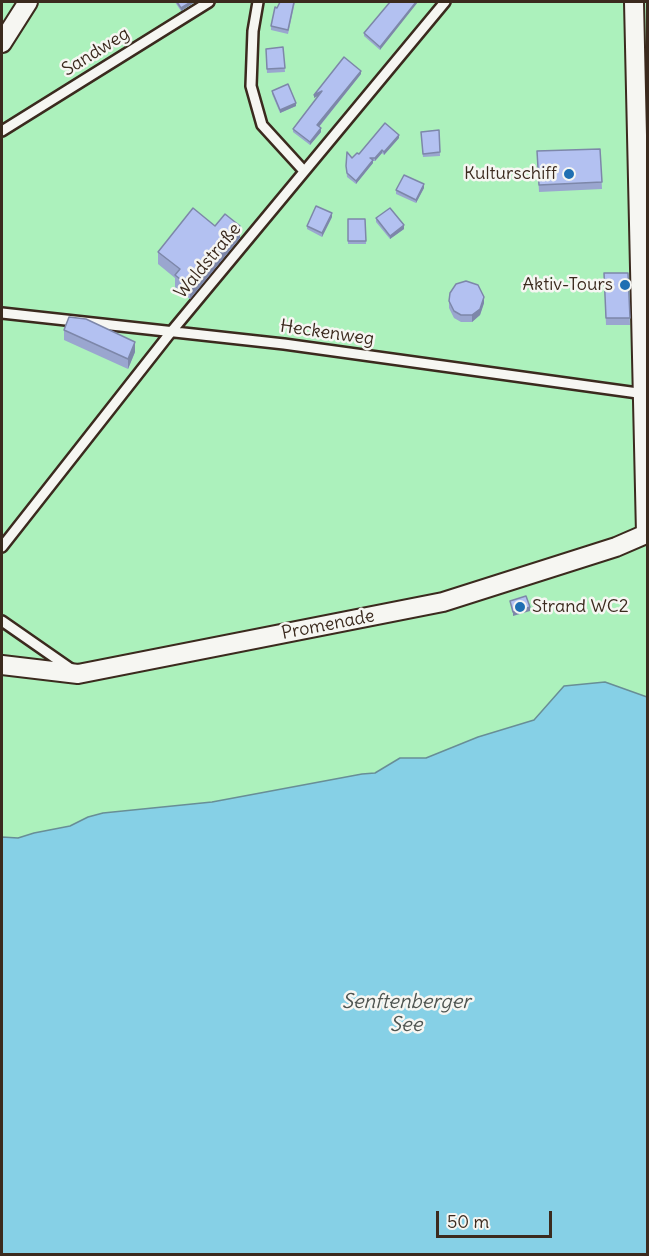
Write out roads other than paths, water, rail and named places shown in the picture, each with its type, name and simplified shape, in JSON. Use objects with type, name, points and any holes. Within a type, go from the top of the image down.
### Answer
[{"type":"street","points":[[2,43],[28,2]]},
{"type":"street","points":[[634,2],[645,394],[646,534]]},
{"type":"street","name":"Promenade","points":[[2,665],[78,674],[443,602],[616,547],[646,534]]},
{"type":"lane","name":"Sandweg","points":[[2,130],[209,2]]},
{"type":"lane","points":[[258,2],[253,31],[251,86],[262,125],[304,171]]},
{"type":"lane","name":"Waldstraße","points":[[2,547],[171,332],[445,2]]},
{"type":"lane","name":"Heckenweg","points":[[2,313],[296,346],[645,394]]},
{"type":"lane","points":[[2,621],[78,674]]},
{"type":"water","name":"Senftenberger See","points":[[605,682],[647,697],[647,1254],[2,1254],[2,837],[18,838],[70,826],[103,813],[212,802],[375,773],[400,758],[426,758],[478,737],[534,720],[564,686]]},
{"type":"place","name":"Kulturschiff","points":[[569,174]]},
{"type":"place","name":"Aktiv-Tours","points":[[625,285]]},
{"type":"place","name":"Strand WC2","points":[[520,607]]}]
